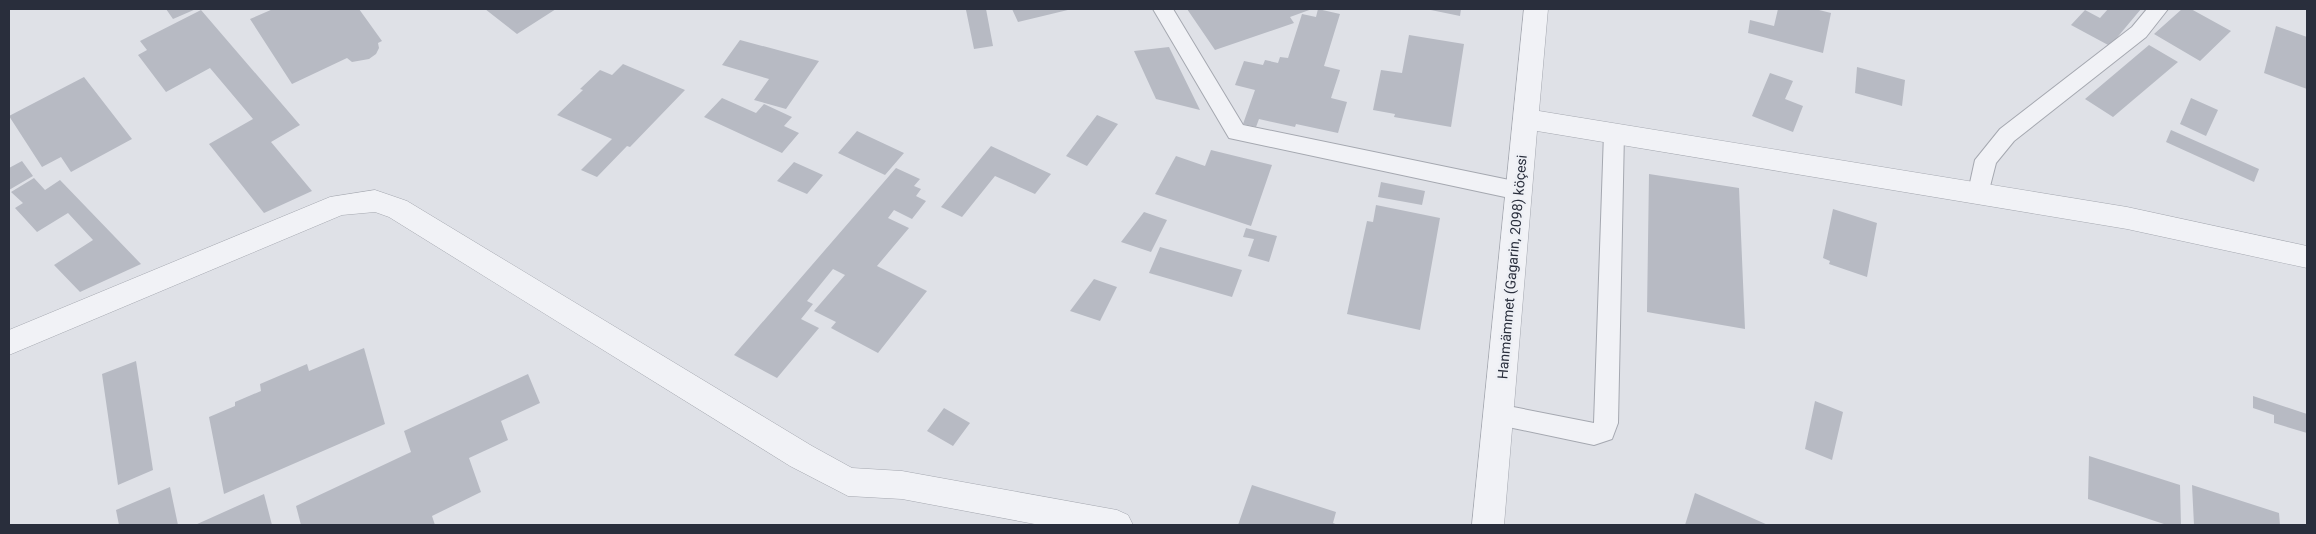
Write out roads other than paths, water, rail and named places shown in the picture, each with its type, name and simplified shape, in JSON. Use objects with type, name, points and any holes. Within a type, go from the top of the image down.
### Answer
[{"type":"street","name":"Hanmämmet (Gagarin, 2098) köçesi","points":[[1488,525],[1536,9]]},
{"type":"street","points":[[1526,119],[1979,192],[2127,218],[2307,257]]},
{"type":"street","points":[[9,343],[339,205],[375,200],[398,209],[793,451],[848,482],[902,485],[1117,525]]},
{"type":"lane","points":[[1163,9],[1236,132],[1519,191]]},
{"type":"lane","points":[[1979,192],[1986,160],[2007,135],[2139,32],[2158,9]]},
{"type":"lane","points":[[1498,415],[1594,434],[1603,431],[1606,423],[1614,133]]}]
